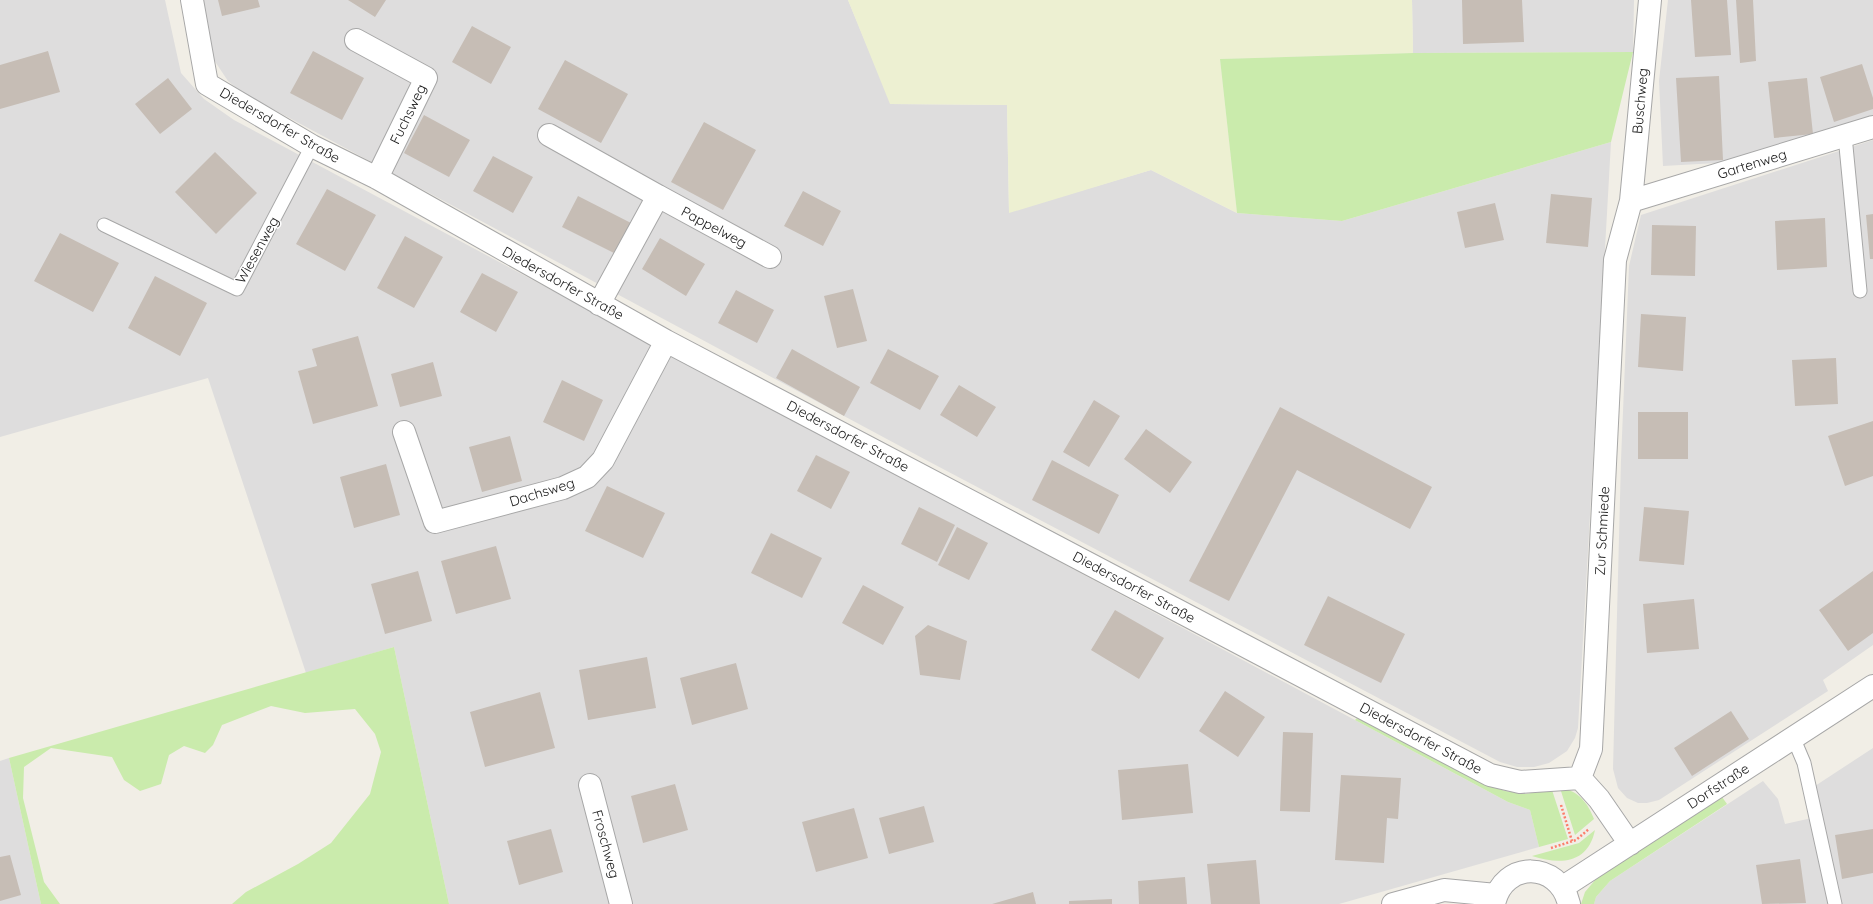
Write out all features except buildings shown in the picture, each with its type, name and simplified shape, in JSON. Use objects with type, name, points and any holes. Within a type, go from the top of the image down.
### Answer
[{"type":"street","name":"Diedersdorfer Straße","points":[[192,0],[207,84],[312,146],[377,178],[666,341],[1490,774],[1520,782],[1580,778]]},
{"type":"street","name":"Buschweg","points":[[1631,201],[1650,0]]},
{"type":"street","name":"Fuchsweg","points":[[356,40],[426,78],[377,178]]},
{"type":"street","name":"Gartenweg","points":[[1631,201],[1873,127]]},
{"type":"street","name":"Pappelweg","points":[[549,135],[770,257]]},
{"type":"street","points":[[599,304],[658,196]]},
{"type":"street","name":"Zur Schmiede","points":[[1580,778],[1591,749],[1615,260],[1631,201]]},
{"type":"street","name":"Dachsweg","points":[[404,432],[435,522],[563,488],[587,477],[603,460],[666,341]]},
{"type":"street","name":"Dorfstraße","points":[[1495,900],[1502,885],[1510,877],[1521,872],[1533,871],[1544,873],[1555,878],[1566,896],[1630,844],[1873,686]]},
{"type":"street","points":[[1580,778],[1599,799],[1630,844]]},
{"type":"street","name":"Froschweg","points":[[590,785],[621,904]]},
{"type":"street","points":[[1393,904],[1421,900],[1444,890],[1495,900]]},
{"type":"lane","points":[[1844,136],[1860,291]]},
{"type":"lane","name":"Wiesenweg","points":[[104,225],[238,289],[312,146]]},
{"type":"lane","points":[[1793,737],[1804,763],[1835,904]]},
{"type":"path","points":[[1560,801],[1572,841]]},
{"type":"path","points":[[1550,848],[1572,841],[1590,828]]},
{"type":"shaded area","points":[[0,0],[165,0],[181,73],[204,99],[234,120],[1508,802],[1530,810],[1539,847],[1339,904],[449,904],[394,647],[306,673],[208,378],[0,437]]},
{"type":"shaded area","points":[[202,0],[848,0],[891,104],[1007,105],[1009,212],[1151,170],[1237,213],[1342,221],[1611,142],[1578,728],[1575,738],[1567,751],[1549,763],[1534,767],[1517,767],[1500,762],[926,460],[241,92],[228,81],[210,54]]},
{"type":"shaded area","points":[[1412,0],[1634,0],[1633,52],[1413,53]]},
{"type":"shaded area","points":[[1668,0],[1873,0],[1873,117],[1735,162],[1663,166],[1659,81]]},
{"type":"shaded area","points":[[1873,140],[1873,645],[1823,680],[1828,691],[1659,800],[1647,803],[1638,803],[1627,798],[1618,788],[1613,769],[1621,460],[1629,266],[1641,215]]},
{"type":"shaded area","points":[[1873,748],[1873,904],[1594,904],[1596,897],[1610,881],[1763,781],[1778,799],[1785,824],[1821,816],[1815,786]]},
{"type":"shaded area","points":[[9,758],[41,904],[0,904],[0,761]]},
{"type":"green space","points":[[848,0],[1412,0],[1413,53],[1220,59],[1237,213],[1151,170],[1009,213],[1007,105],[890,104]]},
{"type":"green space","points":[[1633,52],[1611,142],[1342,221],[1237,213],[1220,59],[1413,53]]},
{"type":"green space","points":[[394,647],[449,904],[232,904],[246,892],[298,864],[331,843],[370,794],[381,752],[375,734],[355,709],[305,713],[271,706],[222,725],[213,745],[205,753],[184,746],[169,755],[161,784],[140,791],[124,780],[112,757],[51,748],[24,767],[23,798],[44,882],[60,904],[41,904],[9,758]]},
{"type":"green space","points":[[1357,718],[1480,782],[1505,791],[1525,794],[1552,790],[1568,839],[1539,847],[1530,810],[1508,802],[1355,720]]},
{"type":"green space","points":[[1560,788],[1572,791],[1582,798],[1594,819],[1575,835]]},
{"type":"green space","points":[[1722,797],[1727,804],[1610,881],[1596,897],[1594,904],[1581,904],[1585,892],[1596,879]]},
{"type":"green space","points":[[1595,830],[1586,850],[1579,856],[1562,861],[1553,861],[1532,856],[1579,843]]}]
